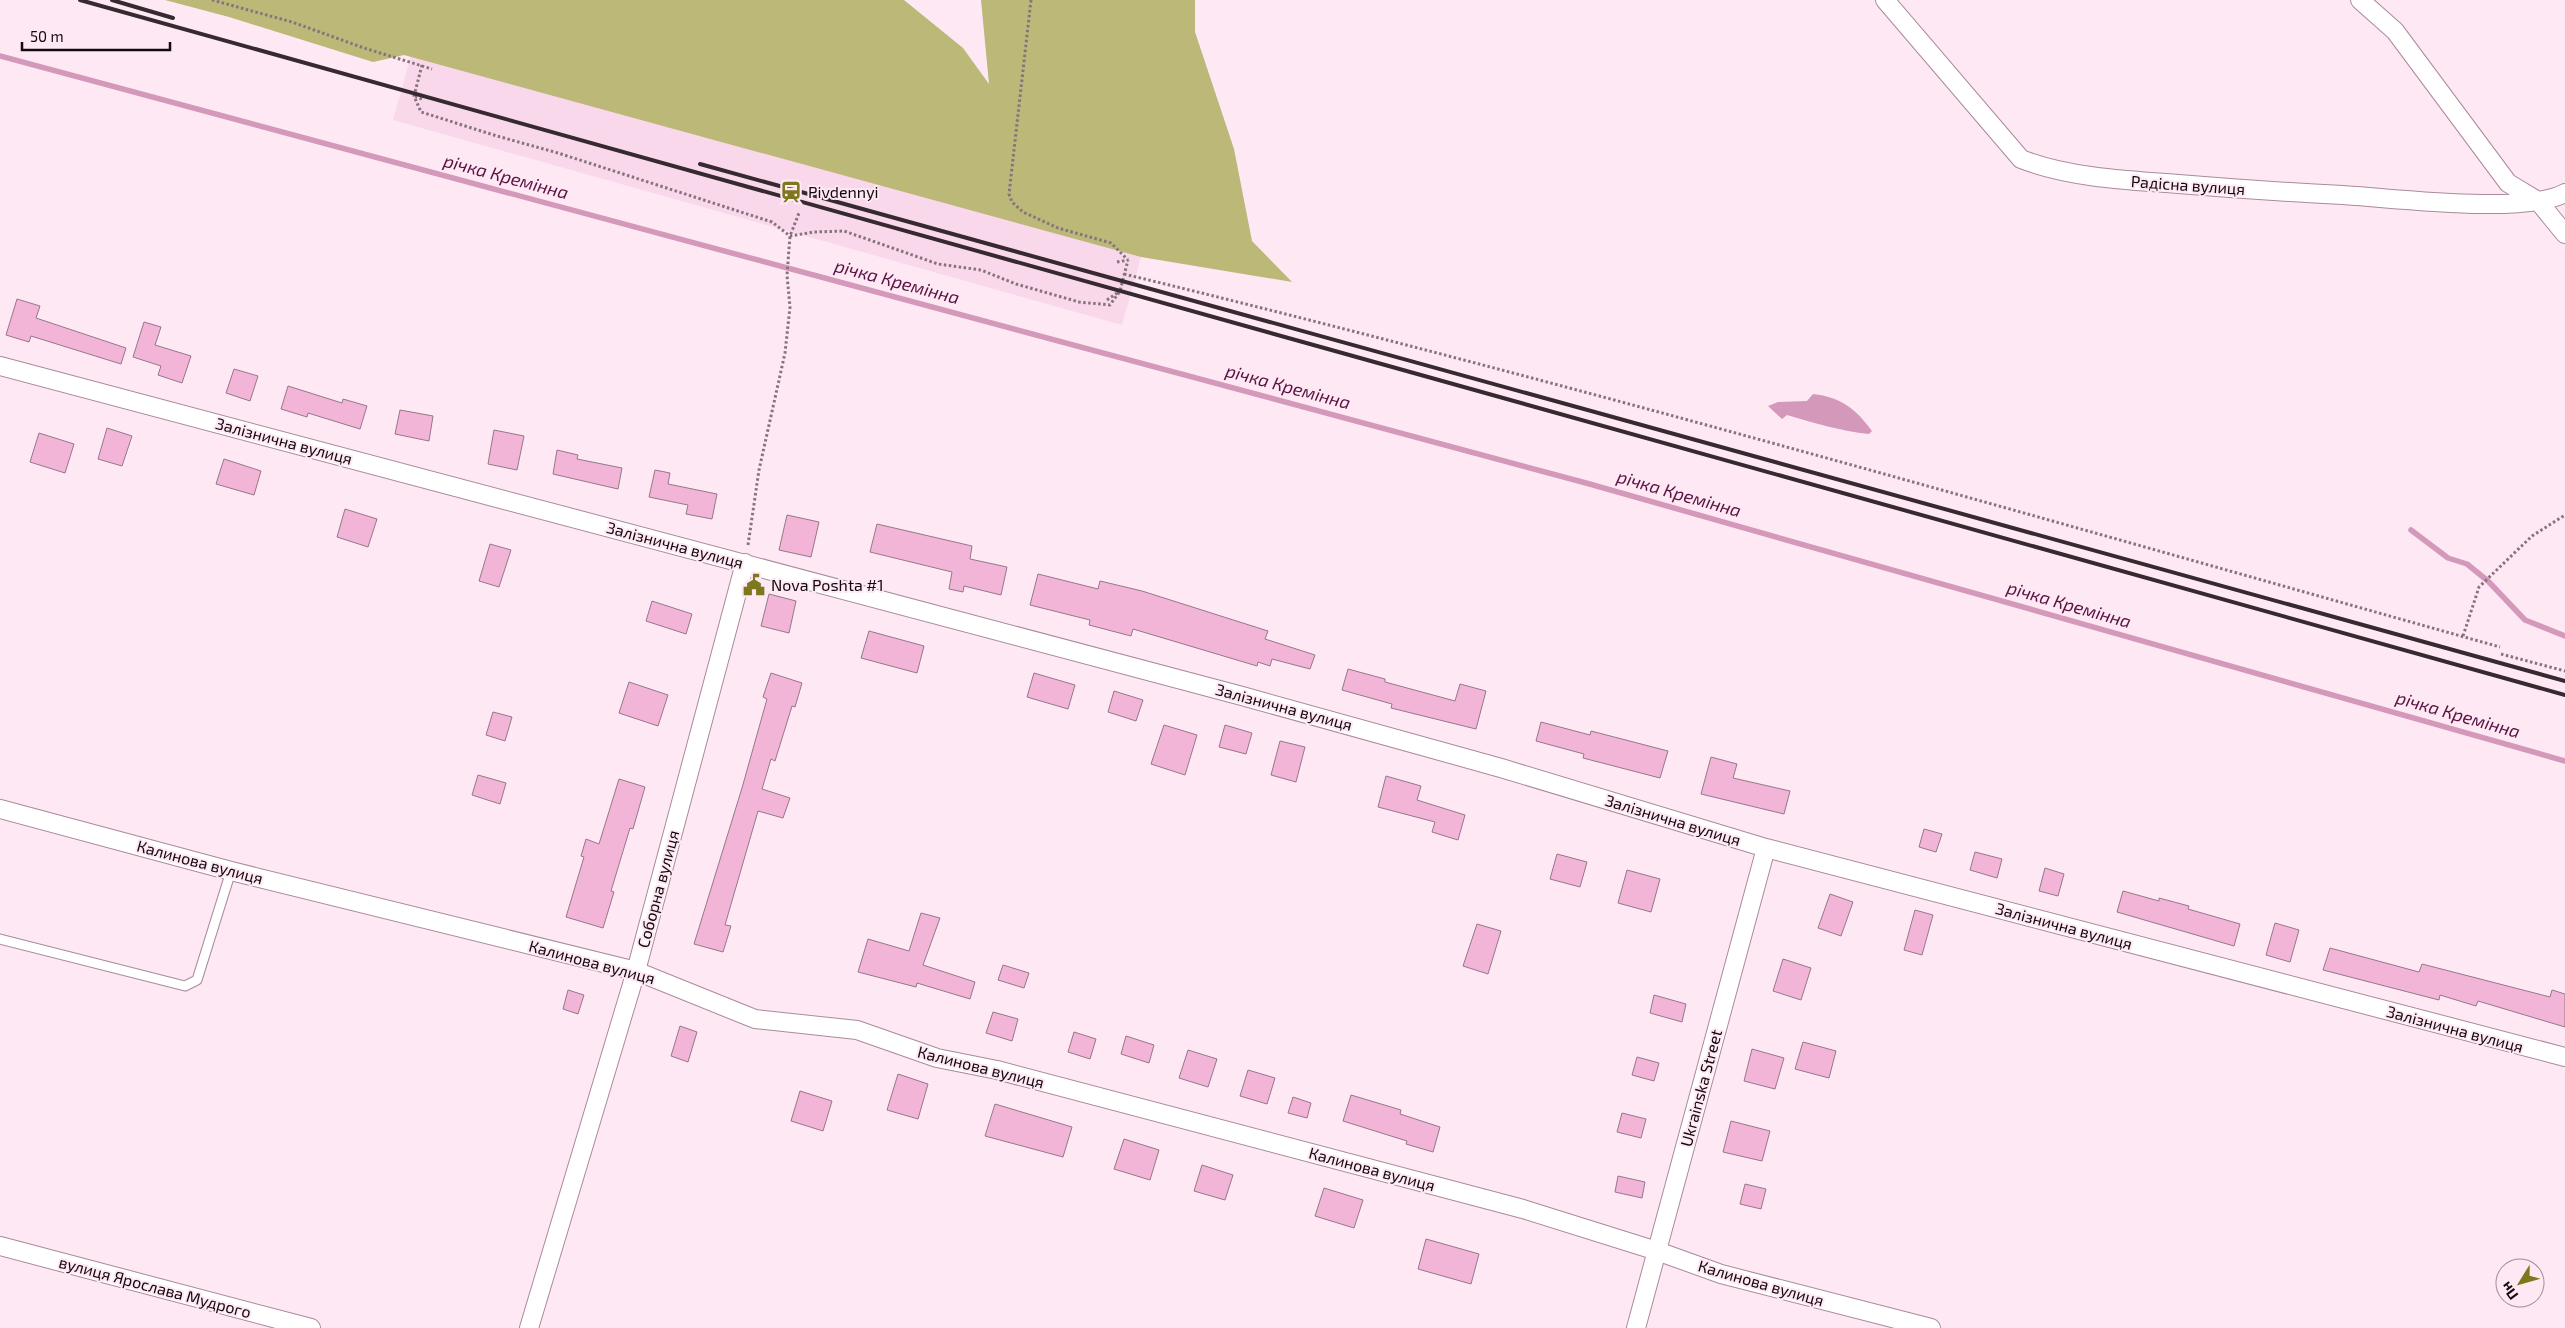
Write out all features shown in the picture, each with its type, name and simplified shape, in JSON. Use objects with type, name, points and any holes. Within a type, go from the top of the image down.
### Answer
[{"type":"street","name":"Радісна вулиця","points":[[1885,0],[2021,159],[2034,164],[2113,179],[2474,203],[2538,201],[2557,197],[2565,193]]},
{"type":"street","points":[[2360,0],[2395,31],[2508,182],[2538,201],[2565,234]]},
{"type":"street","name":"Залізнична вулиця","points":[[0,366],[1252,698],[1501,768],[1766,848],[2565,1057]]},
{"type":"street","name":"Соборна вулиця","points":[[529,1328],[636,971],[746,563]]},
{"type":"street","name":"Калинова вулиця","points":[[0,809],[231,871],[636,971],[755,1019],[857,1030],[937,1058],[997,1070],[1504,1204],[1656,1251],[1721,1274],[1932,1328]]},
{"type":"street","name":"Ukrainska Street","points":[[1636,1328],[1766,848]]},
{"type":"street","name":"вулиця Ярослава Мудрого","points":[[0,1246],[311,1328]]},
{"type":"lane","points":[[0,939],[185,986],[197,980],[231,871]]},
{"type":"path","points":[[212,0],[292,22],[364,48],[432,69]]},
{"type":"path","points":[[1031,0],[1009,194],[1012,202],[1023,212],[1058,228],[1111,242],[1128,260]]},
{"type":"path","points":[[422,65],[414,96],[421,112],[558,153],[772,222],[790,236],[814,232],[844,231],[938,264],[981,270],[1079,302],[1110,305],[1120,291],[1128,260]]},
{"type":"path","points":[[414,96],[424,100]]},
{"type":"path","points":[[746,563],[759,470],[785,353],[790,307],[787,275],[790,236],[799,213]]},
{"type":"path","points":[[1117,262],[1128,260]]},
{"type":"path","points":[[1124,274],[1364,334],[2060,522],[2500,647]]},
{"type":"path","points":[[1107,300],[1120,291]]},
{"type":"path","points":[[2463,636],[2478,586],[2494,570],[2515,554],[2532,536],[2565,514]]},
{"type":"path","points":[[2501,654],[2565,671]]},
{"type":"shaded area","points":[[165,0],[904,0],[963,48],[989,84],[981,0],[1195,0],[1195,32],[1234,149],[1252,241],[1292,282],[1141,257],[404,55],[373,62],[229,17]]},
{"type":"shaded area","points":[[412,52],[1141,257],[1122,325],[393,120]]},
{"type":"shaded area","points":[[1813,394],[1832,398],[1847,405],[1860,416],[1872,431],[1869,434],[1848,431],[1787,415],[1782,419],[1768,406],[1778,402],[1807,401]]},
{"type":"building","points":[[17,299],[40,306],[36,318],[126,348],[121,364],[31,336],[29,342],[6,335]]},
{"type":"building","points":[[144,322],[161,327],[155,345],[191,356],[182,383],[158,375],[161,366],[133,357]]},
{"type":"building","points":[[234,369],[258,376],[250,401],[226,393]]},
{"type":"building","points":[[288,386],[342,403],[343,399],[367,406],[360,429],[308,413],[307,417],[281,409]]},
{"type":"building","points":[[400,410],[433,416],[429,441],[395,434]]},
{"type":"building","points":[[107,428],[132,436],[122,466],[98,459]]},
{"type":"building","points":[[494,430],[524,436],[517,470],[488,464]]},
{"type":"building","points":[[39,433],[74,444],[65,473],[30,462]]},
{"type":"building","points":[[557,450],[578,455],[577,459],[622,468],[618,489],[553,474]]},
{"type":"building","points":[[224,459],[261,471],[254,495],[216,484]]},
{"type":"building","points":[[655,470],[670,473],[668,484],[717,494],[712,519],[686,514],[688,505],[649,497]]},
{"type":"building","points":[[345,509],[377,519],[368,547],[337,537]]},
{"type":"building","points":[[787,515],[819,522],[811,557],[779,550]]},
{"type":"building","points":[[877,524],[972,546],[970,559],[1007,567],[1001,595],[964,586],[963,592],[949,589],[952,572],[870,552]]},
{"type":"building","points":[[490,544],[511,550],[499,587],[479,581]]},
{"type":"building","points":[[1038,574],[1098,589],[1100,581],[1142,591],[1268,631],[1265,639],[1315,655],[1310,669],[1272,659],[1270,666],[1258,662],[1257,666],[1133,629],[1131,636],[1089,625],[1090,620],[1030,605]]},
{"type":"building","points":[[769,594],[796,601],[789,633],[761,626]]},
{"type":"building","points":[[652,601],[692,614],[686,634],[646,621]]},
{"type":"building","points":[[869,631],[924,646],[917,673],[861,658]]},
{"type":"building","points":[[1348,669],[1385,679],[1385,682],[1455,701],[1460,684],[1486,691],[1476,729],[1391,708],[1392,704],[1342,690]]},
{"type":"building","points":[[771,673],[802,683],[795,707],[792,706],[775,761],[771,759],[762,789],[790,798],[783,818],[758,811],[725,925],[731,926],[723,952],[694,944],[742,788],[767,699],[763,697]]},
{"type":"building","points":[[1034,673],[1075,685],[1068,709],[1027,697]]},
{"type":"building","points":[[629,682],[668,695],[658,726],[619,713]]},
{"type":"building","points":[[1114,691],[1143,700],[1136,721],[1108,712]]},
{"type":"building","points":[[493,712],[512,717],[505,741],[486,735]]},
{"type":"building","points":[[1541,722],[1590,735],[1591,731],[1668,751],[1660,778],[1583,758],[1584,754],[1536,741]]},
{"type":"building","points":[[1164,725],[1197,735],[1185,775],[1151,764]]},
{"type":"building","points":[[1225,725],[1252,733],[1246,754],[1219,747]]},
{"type":"building","points":[[1280,741],[1305,747],[1296,782],[1271,775]]},
{"type":"building","points":[[1711,757],[1737,764],[1733,778],[1790,791],[1784,814],[1701,794]]},
{"type":"building","points":[[478,775],[506,783],[500,804],[472,795]]},
{"type":"building","points":[[1386,776],[1421,786],[1417,800],[1465,815],[1458,840],[1432,832],[1435,822],[1378,807]]},
{"type":"building","points":[[619,779],[645,787],[633,829],[630,828],[611,891],[614,892],[603,928],[566,917],[584,857],[581,856],[586,839],[599,844]]},
{"type":"building","points":[[1924,829],[1942,834],[1936,852],[1919,847]]},
{"type":"building","points":[[1975,852],[2002,859],[1997,878],[1970,870]]},
{"type":"building","points":[[1557,854],[1587,862],[1580,887],[1550,879]]},
{"type":"building","points":[[2045,868],[2064,874],[2058,896],[2039,891]]},
{"type":"building","points":[[1627,870],[1660,879],[1651,912],[1618,903]]},
{"type":"building","points":[[2123,891],[2159,901],[2159,898],[2189,906],[2188,909],[2240,924],[2234,946],[2117,912]]},
{"type":"building","points":[[1830,894],[1853,902],[1841,936],[1818,928]]},
{"type":"building","points":[[1915,910],[1933,915],[1922,955],[1904,950]]},
{"type":"building","points":[[921,913],[940,918],[923,965],[975,982],[970,999],[917,983],[916,987],[858,972],[868,939],[909,951]]},
{"type":"building","points":[[2275,923],[2299,930],[2290,962],[2266,955]]},
{"type":"building","points":[[1477,924],[1501,931],[1488,974],[1463,966]]},
{"type":"building","points":[[2330,948],[2419,972],[2422,964],[2550,997],[2552,990],[2565,994],[2565,1027],[2478,1001],[2476,1006],[2440,995],[2439,1000],[2323,970]]},
{"type":"building","points":[[1783,959],[1811,968],[1801,1000],[1773,991]]},
{"type":"building","points":[[1003,965],[1029,973],[1024,988],[998,980]]},
{"type":"building","points":[[568,990],[584,995],[578,1014],[563,1009]]},
{"type":"building","points":[[1654,995],[1686,1004],[1682,1022],[1650,1013]]},
{"type":"building","points":[[993,1012],[1018,1019],[1012,1041],[986,1033]]},
{"type":"building","points":[[680,1026],[697,1032],[688,1062],[671,1056]]},
{"type":"building","points":[[1074,1032],[1096,1039],[1090,1059],[1068,1052]]},
{"type":"building","points":[[1126,1036],[1154,1045],[1149,1063],[1121,1054]]},
{"type":"building","points":[[1803,1042],[1836,1051],[1829,1078],[1795,1069]]},
{"type":"building","points":[[1752,1049],[1784,1058],[1775,1089],[1744,1081]]},
{"type":"building","points":[[1188,1050],[1217,1059],[1208,1087],[1179,1078]]},
{"type":"building","points":[[1637,1057],[1659,1063],[1654,1081],[1632,1075]]},
{"type":"building","points":[[1248,1070],[1275,1078],[1267,1104],[1240,1096]]},
{"type":"building","points":[[898,1074],[928,1084],[918,1119],[887,1110]]},
{"type":"building","points":[[800,1091],[832,1101],[823,1131],[791,1121]]},
{"type":"building","points":[[1351,1095],[1401,1110],[1400,1114],[1440,1127],[1433,1152],[1406,1144],[1407,1141],[1343,1121]]},
{"type":"building","points":[[1293,1097],[1311,1103],[1307,1118],[1288,1113]]},
{"type":"building","points":[[995,1104],[1072,1127],[1063,1157],[985,1136]]},
{"type":"building","points":[[1622,1113],[1646,1119],[1641,1138],[1617,1132]]},
{"type":"building","points":[[1731,1121],[1770,1131],[1762,1161],[1723,1152]]},
{"type":"building","points":[[1124,1139],[1159,1150],[1150,1180],[1114,1169]]},
{"type":"building","points":[[1202,1165],[1233,1175],[1225,1200],[1194,1191]]},
{"type":"building","points":[[1618,1176],[1645,1182],[1642,1198],[1615,1192]]},
{"type":"building","points":[[1745,1184],[1766,1189],[1761,1209],[1740,1204]]},
{"type":"building","points":[[1324,1188],[1363,1200],[1354,1228],[1315,1216]]},
{"type":"building","points":[[1426,1239],[1479,1254],[1471,1284],[1418,1269]]},
{"type":"waterway","name":"річка Кремінна","points":[[0,56],[1586,483],[2565,761]]},
{"type":"waterway","points":[[2411,530],[2448,558],[2467,564],[2488,581],[2525,620],[2565,636]]},
{"type":"railway","points":[[80,0],[2565,695]]},
{"type":"railway","points":[[112,0],[173,18]]},
{"type":"railway","points":[[700,164],[2565,681]]},
{"type":"place","name":"Pivdennyi","points":[[791,192]]},
{"type":"place","name":"Nova Poshta #1","points":[[754,585]]}]
